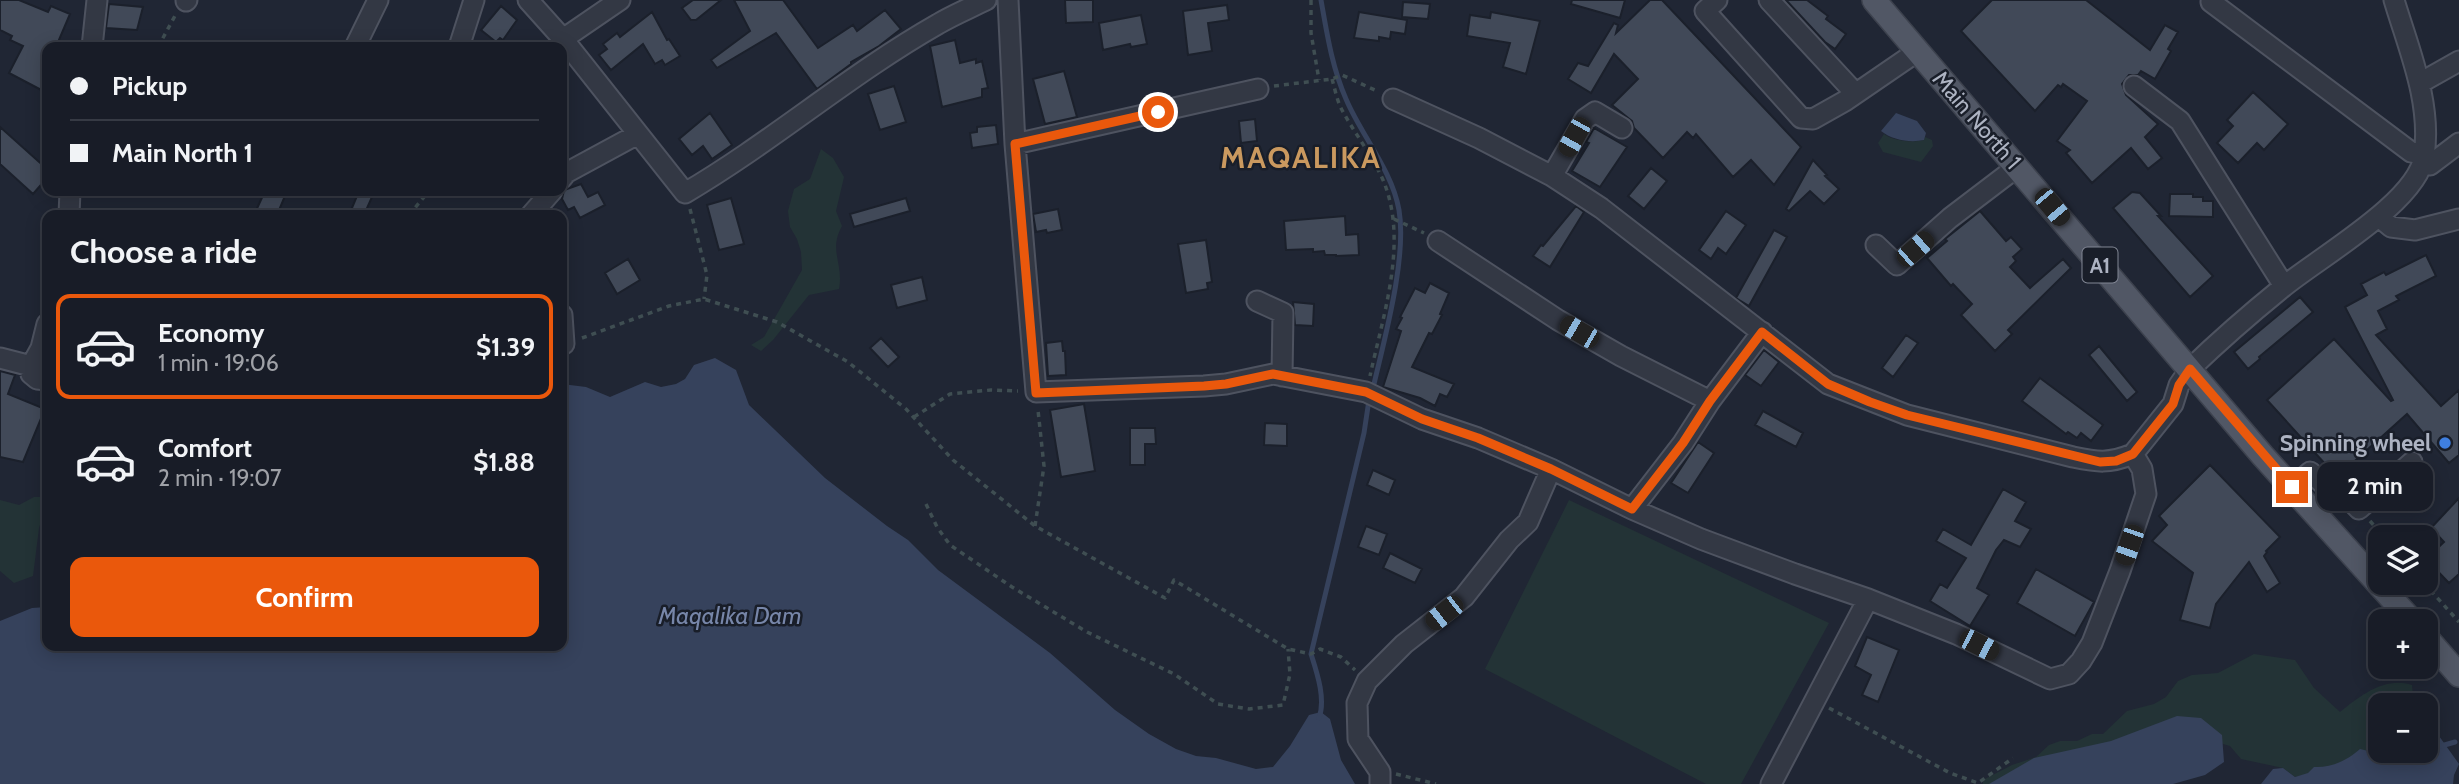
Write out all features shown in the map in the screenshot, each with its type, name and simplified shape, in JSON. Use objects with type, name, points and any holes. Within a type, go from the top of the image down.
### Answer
[{"type":"main road","name":"Main North 1","points":[[1874,0],[2292,487],[2401,609]]},
{"type":"main road","points":[[2438,651],[2459,675]]},
{"type":"street","points":[[93,42],[97,0]]},
{"type":"street","points":[[357,42],[378,0]]},
{"type":"street","points":[[461,42],[474,0]]},
{"type":"street","points":[[528,0],[565,42]]},
{"type":"street","points":[[563,39],[620,0]]},
{"type":"street","points":[[567,44],[685,193],[721,172],[851,80],[938,24],[986,0]]},
{"type":"street","points":[[1008,0],[1015,144],[1036,393],[1204,386],[1273,374],[1366,392],[1422,419],[1478,438],[1551,469],[1632,509],[1956,634],[2050,679],[2068,674],[2081,661],[2092,643],[2120,571],[2146,494],[2142,469],[2133,454]]},
{"type":"street","points":[[1717,0],[1705,11],[1801,118],[1813,119],[1919,51]]},
{"type":"street","points":[[1769,0],[1855,93]]},
{"type":"street","points":[[1393,99],[1479,138],[1552,176],[1601,208],[1828,384],[1907,415],[2036,448],[2100,462],[2116,461],[2133,454],[2173,404],[2179,385],[2190,369],[2284,286],[2379,217],[2417,177],[2423,159],[2426,134],[2420,83],[2394,0]]},
{"type":"street","points":[[2211,2],[2430,165],[2459,143]]},
{"type":"street","points":[[2420,83],[2459,61]]},
{"type":"street","points":[[2134,86],[2179,121],[2284,286]]},
{"type":"street","points":[[1015,144],[1258,89]]},
{"type":"street","points":[[1552,176],[1585,119],[1595,112],[1622,128]]},
{"type":"street","points":[[567,172],[638,134]]},
{"type":"street","points":[[1876,246],[1897,265],[1950,218],[2017,167]]},
{"type":"street","points":[[2379,217],[2391,227],[2415,230],[2459,219]]},
{"type":"street","points":[[1438,241],[1558,320],[1621,356],[1710,401]]},
{"type":"street","points":[[1257,301],[1283,313],[1282,376]]},
{"type":"street","points":[[1632,509],[1762,332]]},
{"type":"street","points":[[42,344],[31,374],[42,380]]},
{"type":"street","points":[[0,358],[32,366]]},
{"type":"street","points":[[2292,487],[2310,472],[2335,494],[2346,496],[2359,509],[2412,462]]},
{"type":"street","points":[[1380,778],[1358,739],[1357,703],[1367,681],[1404,644],[1464,597],[1509,540],[1528,522],[1551,469]]},
{"type":"street","points":[[1770,784],[1868,599]]},
{"type":"path","points":[[1311,0],[1311,33],[1319,80]]},
{"type":"path","points":[[161,42],[186,1]]},
{"type":"path","points":[[1258,89],[1332,79],[1342,75],[1393,99]]},
{"type":"path","points":[[1332,79],[1340,107],[1383,181],[1394,219],[1387,296],[1366,392]]},
{"type":"path","points":[[685,193],[706,275],[704,299]]},
{"type":"path","points":[[413,210],[425,196]]},
{"type":"path","points":[[1394,219],[1438,241]]},
{"type":"path","points":[[567,343],[669,306],[704,299],[777,322],[848,362],[914,417],[953,460],[1035,526],[1165,598],[1174,580],[1288,649],[1311,654],[1320,649],[1341,657],[1367,681]]},
{"type":"path","points":[[914,417],[950,394],[991,390],[1036,393],[1044,466],[1035,526]]},
{"type":"path","points":[[926,504],[937,527],[950,545],[1012,587],[1087,632],[1174,674],[1219,704],[1249,709],[1283,705],[1290,674],[1288,649]]},
{"type":"path","points":[[2435,595],[2459,622]]},
{"type":"path","points":[[1815,700],[1950,773],[1978,783],[2013,758]]},
{"type":"path","points":[[1380,778],[1416,777],[1436,784]]},
{"type":"shaded area","points":[[1884,134],[1909,141],[1924,140],[1925,137],[1932,140],[1933,146],[1921,162],[1883,152],[1878,143]]},
{"type":"shaded area","points":[[821,149],[833,158],[844,177],[836,211],[842,226],[836,243],[840,272],[839,289],[809,295],[761,351],[751,345],[764,337],[802,270],[801,252],[790,227],[788,211],[794,189],[810,179]]},
{"type":"shaded area","points":[[34,497],[41,497],[42,518],[33,576],[14,583],[0,571],[0,500],[19,505]]},
{"type":"shaded area","points":[[1569,500],[1829,623],[1741,784],[1706,784],[1485,669]]},
{"type":"shaded area","points":[[2254,654],[2295,660],[2314,688],[2340,712],[2364,694],[2383,685],[2412,685],[2413,693],[2368,693],[2368,751],[2362,754],[2358,763],[2295,777],[2283,768],[2241,759],[2230,746],[2223,744],[2216,737],[2134,743],[2021,784],[1983,784],[1983,780],[2012,765],[2036,757],[2049,745],[2060,741],[2077,741],[2092,734],[2103,734],[2127,711],[2154,704],[2166,697],[2178,681],[2192,675],[2218,673]]},
{"type":"water","points":[[1896,113],[1917,121],[1926,133],[1924,140],[1901,140],[1881,131]]},
{"type":"water","name":"Maqalika Dam","points":[[715,358],[736,370],[749,405],[825,478],[908,540],[938,570],[1050,653],[1115,710],[1149,734],[1176,749],[1196,756],[1216,758],[1256,769],[1273,767],[1309,715],[1321,712],[1330,719],[1341,760],[1355,784],[0,784],[0,621],[32,608],[42,607],[42,651],[567,651],[567,385],[586,387],[610,397],[645,382],[661,387],[676,384],[685,379],[694,365]]},
{"type":"water","points":[[2177,716],[2201,718],[2222,735],[2224,762],[2205,775],[2173,784],[1989,784],[2034,758],[2111,741]]},
{"type":"water","points":[[2438,735],[2459,764],[2453,784],[2261,784],[2273,769],[2283,768],[2295,777],[2308,773],[2314,767],[2339,762],[2360,749],[2368,751],[2368,763],[2438,763]]},
{"type":"building","points":[[0,0],[19,0],[48,12],[51,6],[70,14],[58,42],[42,42],[42,90],[9,73],[23,46],[10,40],[12,36],[0,30]]},
{"type":"building","points":[[693,0],[721,0],[696,20],[691,20],[682,8]]},
{"type":"building","points":[[734,0],[783,0],[818,48],[853,25],[857,31],[885,10],[901,29],[851,62],[817,89],[776,33],[717,68],[711,60],[750,31]]},
{"type":"building","points":[[1065,0],[1093,0],[1093,22],[1066,23]]},
{"type":"building","points":[[1572,0],[1625,0],[1620,18],[1571,4]]},
{"type":"building","points":[[1650,0],[1662,0],[1801,147],[1774,185],[1751,160],[1733,177],[1696,134],[1693,138],[1687,132],[1663,158],[1634,128],[1632,121],[1612,105],[1638,79],[1614,54],[1591,93],[1568,79],[1578,63],[1588,66],[1614,23],[1618,25],[1616,33]]},
{"type":"building","points":[[1786,0],[1807,0],[1846,34],[1835,49],[1825,42]]},
{"type":"building","points":[[1992,0],[2086,0],[2150,50],[2165,25],[2178,32],[2155,79],[2141,71],[2138,75],[2129,75],[2122,84],[2126,95],[2158,124],[2145,137],[2162,158],[2148,169],[2131,148],[2092,183],[2066,153],[2070,150],[2057,141],[2087,101],[2063,84],[2061,87],[2058,85],[2035,111],[1961,31]]},
{"type":"building","points":[[1403,2],[1430,4],[1428,19],[1402,17]]},
{"type":"building","points":[[109,4],[143,7],[137,30],[106,28]]},
{"type":"building","points":[[1227,5],[1229,20],[1208,23],[1212,51],[1188,55],[1183,11]]},
{"type":"building","points":[[501,6],[517,20],[503,40],[500,38],[496,42],[481,30]]},
{"type":"building","points":[[652,12],[667,40],[669,39],[680,56],[665,65],[662,60],[655,64],[643,44],[611,70],[599,55],[607,49],[603,44],[617,33],[620,37]]},
{"type":"building","points":[[1359,12],[1407,20],[1405,34],[1391,32],[1390,39],[1379,37],[1379,41],[1354,38]]},
{"type":"building","points":[[1491,12],[1540,21],[1526,74],[1503,67],[1510,43],[1467,36],[1470,15],[1490,18]]},
{"type":"building","points":[[1141,15],[1147,44],[1131,47],[1130,44],[1103,50],[1099,23]]},
{"type":"building","points":[[955,40],[960,63],[976,59],[976,63],[982,61],[988,88],[982,89],[982,97],[942,107],[930,46]]},
{"type":"building","points":[[1064,71],[1077,117],[1045,124],[1033,79]]},
{"type":"building","points":[[894,86],[906,122],[880,130],[868,94]]},
{"type":"building","points":[[2253,92],[2288,124],[2264,150],[2257,143],[2238,163],[2217,143],[2233,126],[2227,120]]},
{"type":"building","points":[[710,113],[732,145],[712,159],[703,146],[692,155],[679,139]]},
{"type":"building","points":[[1255,119],[1257,141],[1241,143],[1239,121]]},
{"type":"building","points":[[996,125],[998,144],[972,148],[970,133],[977,132],[977,127]]},
{"type":"building","points":[[0,127],[42,165],[42,184],[33,194],[0,164]]},
{"type":"building","points":[[1594,128],[1627,147],[1600,187],[1572,171],[1589,143],[1586,142]]},
{"type":"building","points":[[1813,160],[1839,189],[1824,204],[1810,191],[1789,211],[1786,209]]},
{"type":"building","points":[[1651,168],[1667,181],[1644,209],[1628,196]]},
{"type":"building","points":[[581,184],[588,197],[598,192],[605,205],[580,218],[574,207],[568,210],[562,199],[563,196],[567,196],[567,189]]},
{"type":"building","points":[[2132,192],[2140,193],[2213,276],[2190,297],[2113,208]]},
{"type":"building","points":[[2170,194],[2193,194],[2193,197],[2203,197],[2203,201],[2213,201],[2213,217],[2169,216]]},
{"type":"building","points":[[263,196],[285,196],[279,210],[256,210]]},
{"type":"building","points":[[357,196],[372,197],[366,210],[351,210]]},
{"type":"building","points":[[731,198],[744,244],[719,250],[707,205]]},
{"type":"building","points":[[906,198],[910,211],[854,227],[850,214]]},
{"type":"building","points":[[1576,206],[1584,212],[1550,267],[1533,256]]},
{"type":"building","points":[[1058,209],[1062,230],[1036,232],[1033,214]]},
{"type":"building","points":[[1726,211],[1746,225],[1726,254],[1718,248],[1711,259],[1699,250]]},
{"type":"building","points":[[1980,211],[2006,241],[2011,237],[2022,249],[2013,257],[2016,261],[2010,267],[2030,288],[2063,259],[2071,268],[2008,330],[2012,334],[1995,351],[1961,315],[1972,304],[1953,284],[1951,286],[1927,258],[1947,241],[1945,239]]},
{"type":"building","points":[[1345,216],[1346,235],[1358,234],[1359,255],[1325,255],[1324,251],[1313,252],[1313,249],[1286,250],[1284,221]]},
{"type":"building","points":[[1774,230],[1787,237],[1749,306],[1736,298]]},
{"type":"building","points":[[1206,240],[1212,282],[1207,283],[1208,289],[1186,293],[1178,244]]},
{"type":"building","points":[[2426,255],[2436,276],[2396,296],[2399,300],[2378,311],[2387,329],[2376,335],[2441,406],[2459,390],[2459,455],[2449,463],[2407,414],[2337,477],[2267,400],[2334,339],[2391,401],[2393,400],[2345,307],[2367,295],[2361,284]]},
{"type":"building","points":[[628,259],[640,280],[617,294],[605,273]]},
{"type":"building","points":[[922,277],[927,300],[897,308],[891,285]]},
{"type":"building","points":[[1430,283],[1449,293],[1440,314],[1442,315],[1432,334],[1429,333],[1412,367],[1454,384],[1447,397],[1440,394],[1435,406],[1420,398],[1383,387],[1401,331],[1396,329],[1402,318],[1400,317],[1415,288],[1425,293]]},
{"type":"building","points":[[2300,297],[2313,312],[2248,369],[2234,352]]},
{"type":"building","points":[[1293,302],[1314,304],[1313,326],[1295,325]]},
{"type":"building","points":[[1906,335],[1918,343],[1893,377],[1882,368]]},
{"type":"building","points":[[881,338],[899,357],[888,367],[870,348]]},
{"type":"building","points":[[1062,341],[1066,375],[1048,376],[1046,343]]},
{"type":"building","points":[[2099,346],[2137,392],[2127,401],[2089,355]]},
{"type":"building","points":[[1764,350],[1779,362],[1761,386],[1745,375]]},
{"type":"building","points":[[0,371],[15,375],[8,394],[42,408],[42,416],[23,462],[0,457]]},
{"type":"building","points":[[2040,378],[2103,425],[2091,441],[2081,433],[2077,438],[2068,432],[2066,434],[2022,401]]},
{"type":"building","points":[[1084,404],[1095,471],[1061,477],[1050,410]]},
{"type":"building","points":[[1763,411],[1803,433],[1796,447],[1755,425]]},
{"type":"building","points":[[1265,423],[1287,424],[1287,446],[1264,445]]},
{"type":"building","points":[[1130,428],[1155,428],[1156,444],[1145,444],[1145,465],[1130,465]]},
{"type":"building","points":[[1698,442],[1714,453],[1688,493],[1671,483]]},
{"type":"building","points":[[2210,465],[2280,537],[2264,556],[2280,583],[2267,592],[2249,562],[2216,604],[2210,628],[2180,620],[2193,573],[2152,541],[2167,525],[2159,516]]},
{"type":"building","points":[[1373,470],[1395,480],[1389,495],[1367,485]]},
{"type":"building","points":[[2003,489],[2026,502],[2015,521],[2031,529],[2020,547],[2004,540],[1996,550],[1977,588],[1989,595],[1970,626],[1930,601],[1940,584],[1947,588],[1966,558],[1936,541],[1943,529],[1971,545]]},
{"type":"building","points":[[2459,498],[2459,574],[2449,583],[2438,572],[2438,548],[2444,542],[2438,536],[2438,525],[2434,525]]},
{"type":"building","points":[[1366,526],[1387,534],[1379,555],[1358,547]]},
{"type":"building","points":[[1390,553],[1422,569],[1415,583],[1383,568]]},
{"type":"building","points":[[2036,569],[2094,602],[2075,636],[2017,603]]},
{"type":"building","points":[[1867,637],[1899,650],[1878,702],[1862,695],[1871,675],[1855,666]]},
{"type":"waterway","points":[[1321,0],[1330,50],[1341,87],[1390,181],[1399,210],[1401,229],[1398,273],[1374,384]]},
{"type":"waterway","points":[[1319,718],[1321,694],[1311,654],[1364,433],[1369,400]]},
{"type":"waterway","points":[[2441,746],[2455,742]]},
{"type":"place","name":"Spinning wheel","points":[[2445,443]]},
{"type":"district","name":"MAQALIKA","points":[[1301,157]]},
{"type":"route","points":[[1158,112],[1015,144],[1036,393],[1204,386],[1273,374],[1359,390],[1376,395],[1422,419],[1478,438],[1551,469],[1632,509],[1762,332],[1828,384],[1870,402],[1907,415],[2100,462],[2116,461],[2133,454],[2173,404],[2179,385],[2190,369],[2292,487]]}]
